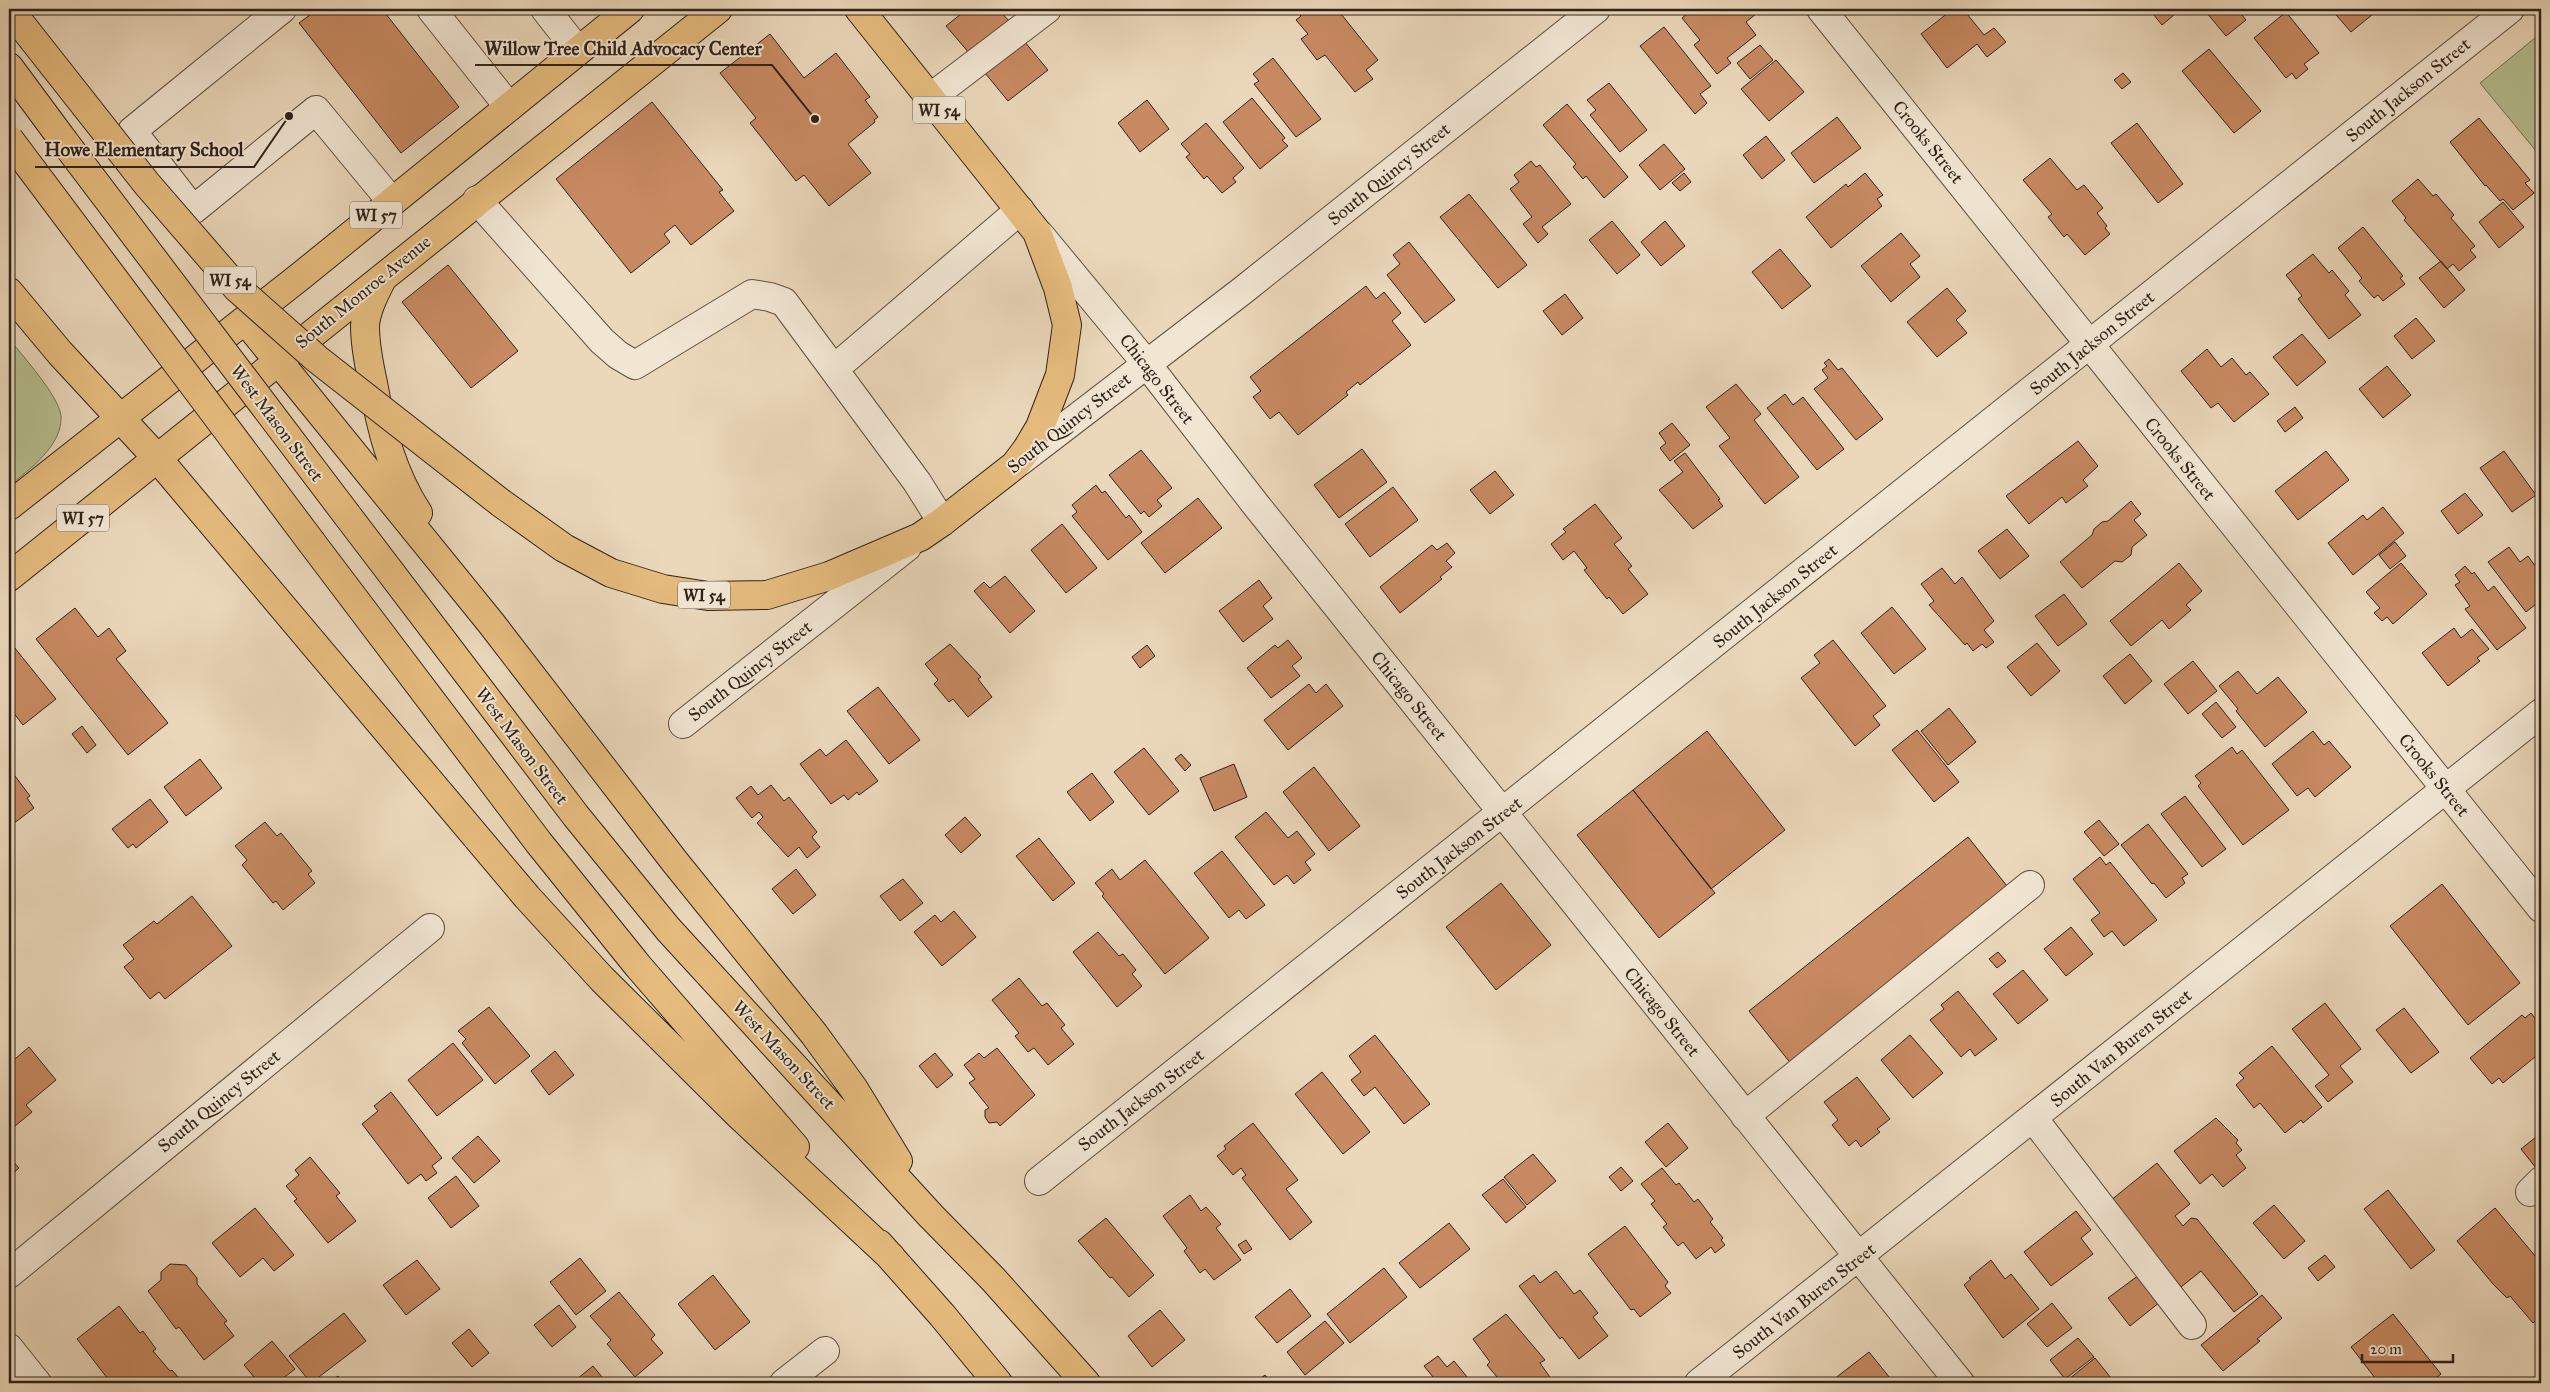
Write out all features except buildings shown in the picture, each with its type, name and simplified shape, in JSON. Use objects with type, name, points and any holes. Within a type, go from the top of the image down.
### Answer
[{"type":"main road","name":"WI 54","points":[[9,9],[147,184],[237,288],[317,359],[501,503],[564,548],[611,573],[663,588],[708,596],[767,595],[806,585],[931,530]]},
{"type":"main road","name":"WI 57","points":[[9,506],[245,320],[630,9]]},
{"type":"main road","name":"South Monroe Avenue","points":[[9,577],[158,459],[477,200],[718,9]]},
{"type":"main road","name":"Chicago Street","points":[[859,9],[1037,232]]},
{"type":"main road","name":"West Mason Street","points":[[9,67],[347,516],[576,816],[668,929],[932,1216],[993,1279],[1086,1383]]},
{"type":"main road","points":[[9,139],[540,843],[638,966],[998,1383]]},
{"type":"main road","name":"WI 54","points":[[1015,465],[1027,449],[1043,419],[1060,375],[1066,343],[1067,325],[1058,288],[1037,232]]},
{"type":"main road","points":[[383,276],[370,305],[365,324],[368,359],[383,435],[409,498],[491,623]]},
{"type":"main road","points":[[9,292],[60,354],[158,459],[526,897],[602,979],[738,1115],[891,1257]]},
{"type":"main road","points":[[245,320],[491,623],[675,862],[814,1034],[854,1089],[932,1216]]},
{"type":"main road","name":"South Quincy Street","points":[[931,530],[1015,465]]},
{"type":"street","points":[[282,9],[132,131],[194,210],[316,110],[392,202]]},
{"type":"street","points":[[431,9],[509,107]]},
{"type":"street","points":[[545,9],[578,51]]},
{"type":"street","points":[[930,98],[1047,9]]},
{"type":"street","name":"South Quincy Street","points":[[1015,465],[1242,291],[1596,9]]},
{"type":"street","name":"Crooks Street","points":[[1821,9],[2541,908]]},
{"type":"street","name":"South Jackson Street","points":[[1039,1181],[2510,9]]},
{"type":"street","points":[[477,200],[602,342],[635,365],[752,294],[784,302],[918,482],[931,530]]},
{"type":"street","points":[[834,369],[1020,210]]},
{"type":"street","name":"Chicago Street","points":[[1037,232],[1146,363],[1256,505],[1960,1383]]},
{"type":"street","name":"South Quincy Street","points":[[683,724],[931,530]]},
{"type":"street","name":"South Van Buren Street","points":[[1699,1383],[2541,713]]},
{"type":"street","points":[[1746,1116],[2030,884]]},
{"type":"street","name":"South Quincy Street","points":[[9,1274],[430,928]]},
{"type":"street","points":[[2033,1118],[2192,1325]]},
{"type":"street","points":[[9,1348],[37,1383]]},
{"type":"street","points":[[784,1383],[824,1351]]},
{"type":"green space","points":[[2541,33],[2541,157],[2480,83]]},
{"type":"green space","points":[[9,339],[47,387],[59,408],[61,416],[57,437],[51,447],[35,464],[9,486]]},
{"type":"place","name":"Howe Elementary School","points":[[289,116]]},
{"type":"place","name":"Willow Tree Child Advocacy Center","points":[[815,119]]}]
